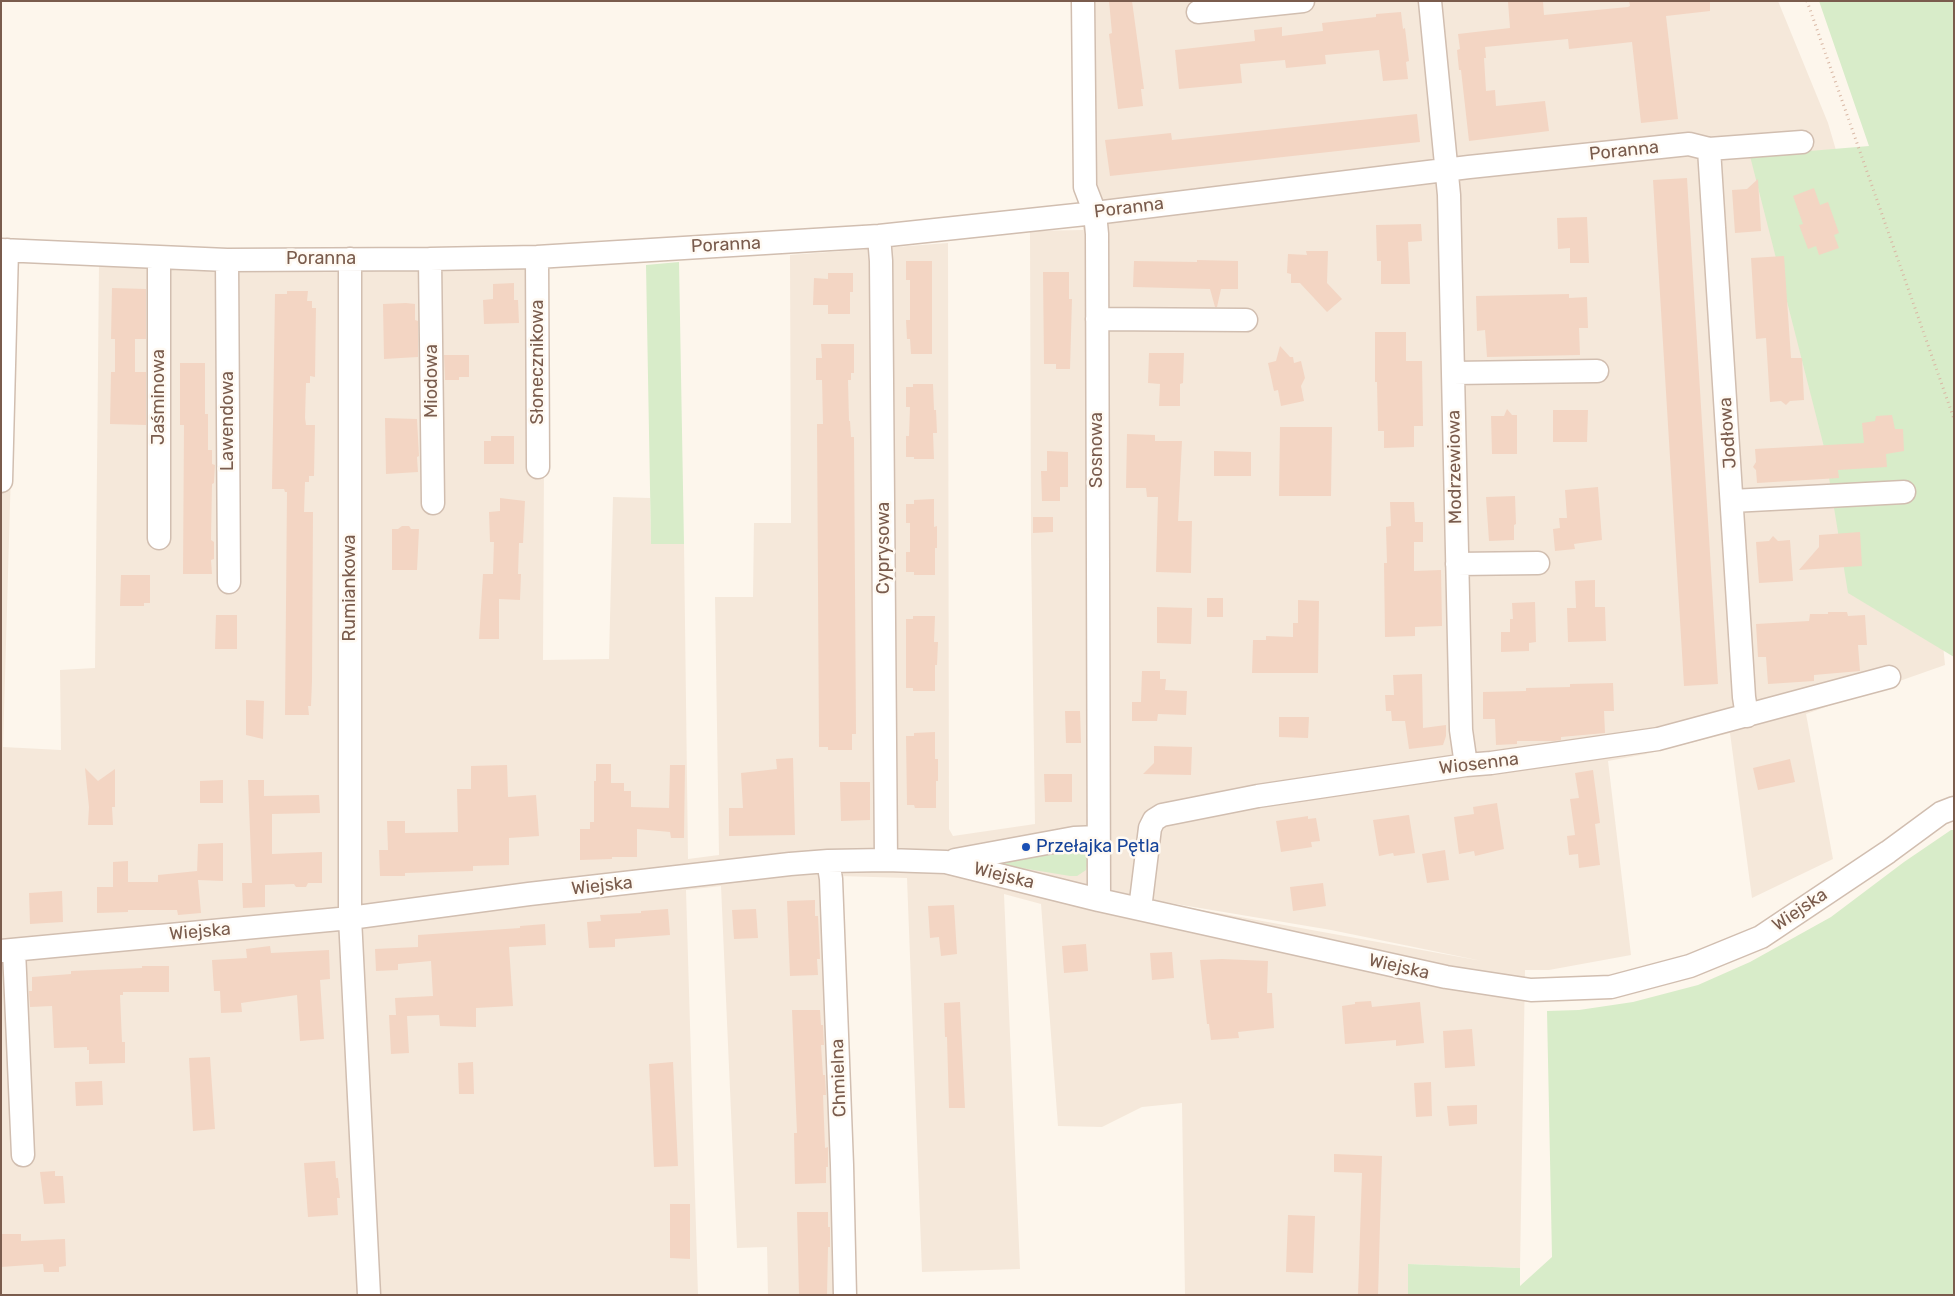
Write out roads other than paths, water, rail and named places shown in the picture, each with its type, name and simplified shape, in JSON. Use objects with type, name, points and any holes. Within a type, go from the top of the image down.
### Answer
[{"type":"street","name":"Sosnowa","points":[[1082,1],[1085,187],[1095,213],[1097,234],[1099,900]]},
{"type":"street","points":[[1198,12],[1303,1]]},
{"type":"street","points":[[1430,1],[1446,170]]},
{"type":"street","name":"Poranna","points":[[4,250],[227,260],[537,257],[879,236],[1095,213],[1446,170],[1689,144],[1709,150],[1802,142]]},
{"type":"street","name":"Jodłowa","points":[[1709,150],[1744,697],[1747,716]]},
{"type":"street","name":"Modrzewiowa","points":[[1446,170],[1449,195],[1461,730],[1466,765]]},
{"type":"street","name":"Cyprysowa","points":[[879,236],[881,270],[886,860]]},
{"type":"street","points":[[1,482],[4,250]]},
{"type":"street","name":"Jaśminowa","points":[[159,256],[159,538]]},
{"type":"street","name":"Słonecznikowa","points":[[537,257],[538,467]]},
{"type":"street","name":"Rumiankowa","points":[[350,259],[350,918],[369,1295]]},
{"type":"street","name":"Miodowa","points":[[430,259],[432,503]]},
{"type":"street","name":"Lawendowa","points":[[227,260],[229,582]]},
{"type":"street","points":[[1097,319],[1246,320]]},
{"type":"street","points":[[1453,373],[1597,370]]},
{"type":"street","points":[[1732,501],[1904,492]]},
{"type":"street","points":[[1457,564],[1538,563]]},
{"type":"street","name":"Wiosenna","points":[[1140,909],[1150,828],[1154,820],[1162,815],[1258,796],[1658,739],[1889,677]]},
{"type":"street","name":"Wiejska","points":[[8,950],[350,918],[529,894],[828,861],[886,860],[946,862],[1099,900],[1446,977],[1531,990],[1611,987],[1690,966],[1761,937],[1888,852],[1941,813],[1954,808]]},
{"type":"street","points":[[946,862],[1074,838],[1098,837]]},
{"type":"street","name":"Chmielna","points":[[828,861],[831,879],[842,1165],[844,1295]]},
{"type":"street","points":[[8,950],[23,1155]]},
{"type":"place","name":"Przełajka Pętla","points":[[1026,847]]}]
